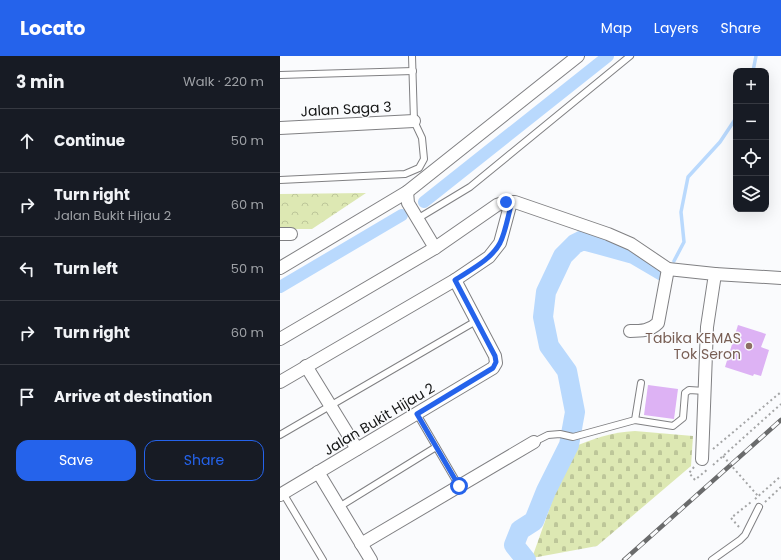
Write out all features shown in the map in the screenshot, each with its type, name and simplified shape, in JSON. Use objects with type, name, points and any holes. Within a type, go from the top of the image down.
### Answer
[{"type":"street","points":[[280,268],[407,192],[578,56]]},
{"type":"street","name":"Jalan Saga 3","points":[[280,128],[414,121]]},
{"type":"street","points":[[407,192],[408,203],[435,248]]},
{"type":"street","points":[[280,382],[455,280],[489,258],[500,243],[512,202]]},
{"type":"street","points":[[280,339],[435,248],[497,205],[512,202],[608,234],[631,244],[668,269],[715,274],[781,278]]},
{"type":"street","points":[[630,331],[644,331],[653,328],[658,323],[668,269]]},
{"type":"street","points":[[702,459],[707,327],[715,274]]},
{"type":"street","points":[[455,280],[476,321]]},
{"type":"street","name":"Jalan Bukit Hijau 2","points":[[281,494],[493,368],[496,362],[495,356],[476,321]]},
{"type":"street","points":[[306,366],[356,449]]},
{"type":"street","points":[[361,544],[534,442]]},
{"type":"street","points":[[318,472],[370,560]]},
{"type":"lane","points":[[280,180],[405,174],[418,168],[424,159],[422,138],[414,121],[412,56]]},
{"type":"lane","points":[[417,218],[470,187],[630,56]]},
{"type":"lane","points":[[280,75],[413,71]]},
{"type":"lane","points":[[280,435],[476,321]]},
{"type":"lane","points":[[635,420],[641,383]]},
{"type":"lane","points":[[534,442],[548,435],[560,434],[572,437],[635,420],[674,426],[683,418],[685,393],[689,390],[705,391]]},
{"type":"lane","points":[[417,414],[459,486]]},
{"type":"lane","points":[[339,507],[436,447]]},
{"type":"lane","points":[[281,494],[323,560]]},
{"type":"lane","points":[[712,560],[745,535],[759,507]]},
{"type":"path","points":[[696,480],[689,472],[702,459],[781,392]]},
{"type":"path","points":[[758,496],[723,456],[781,404]]},
{"type":"path","points":[[731,518],[781,476]]},
{"type":"path","points":[[759,507],[781,487]]},
{"type":"green space","points":[[366,193],[312,229],[280,229],[280,194]]},
{"type":"green space","points":[[635,431],[693,436],[691,466],[597,546],[532,558],[571,448],[602,436]]},
{"type":"building","points":[[738,325],[766,334],[761,347],[769,350],[761,376],[754,374],[753,376],[725,367]]},
{"type":"building","points":[[648,385],[678,389],[674,419],[644,415]]},
{"type":"waterway","points":[[424,202],[608,56]]},
{"type":"waterway","points":[[754,68],[756,56]]},
{"type":"waterway","points":[[674,261],[684,242],[681,212],[688,177],[720,142],[733,122]]},
{"type":"waterway","points":[[280,287],[402,215]]},
{"type":"waterway","points":[[526,560],[514,545],[520,530],[534,521],[546,491],[569,445],[575,412],[567,371],[549,346],[543,317],[546,292],[563,256],[575,244],[583,240],[634,254],[663,271]]},
{"type":"railway","points":[[624,560],[781,420]]},
{"type":"place","name":"Tabika KEMAS Tok Seron","points":[[749,346]]},
{"type":"route","points":[[459,486],[417,414],[493,368],[496,362],[495,356],[455,280],[489,258],[500,243],[512,202],[506,202]]}]
